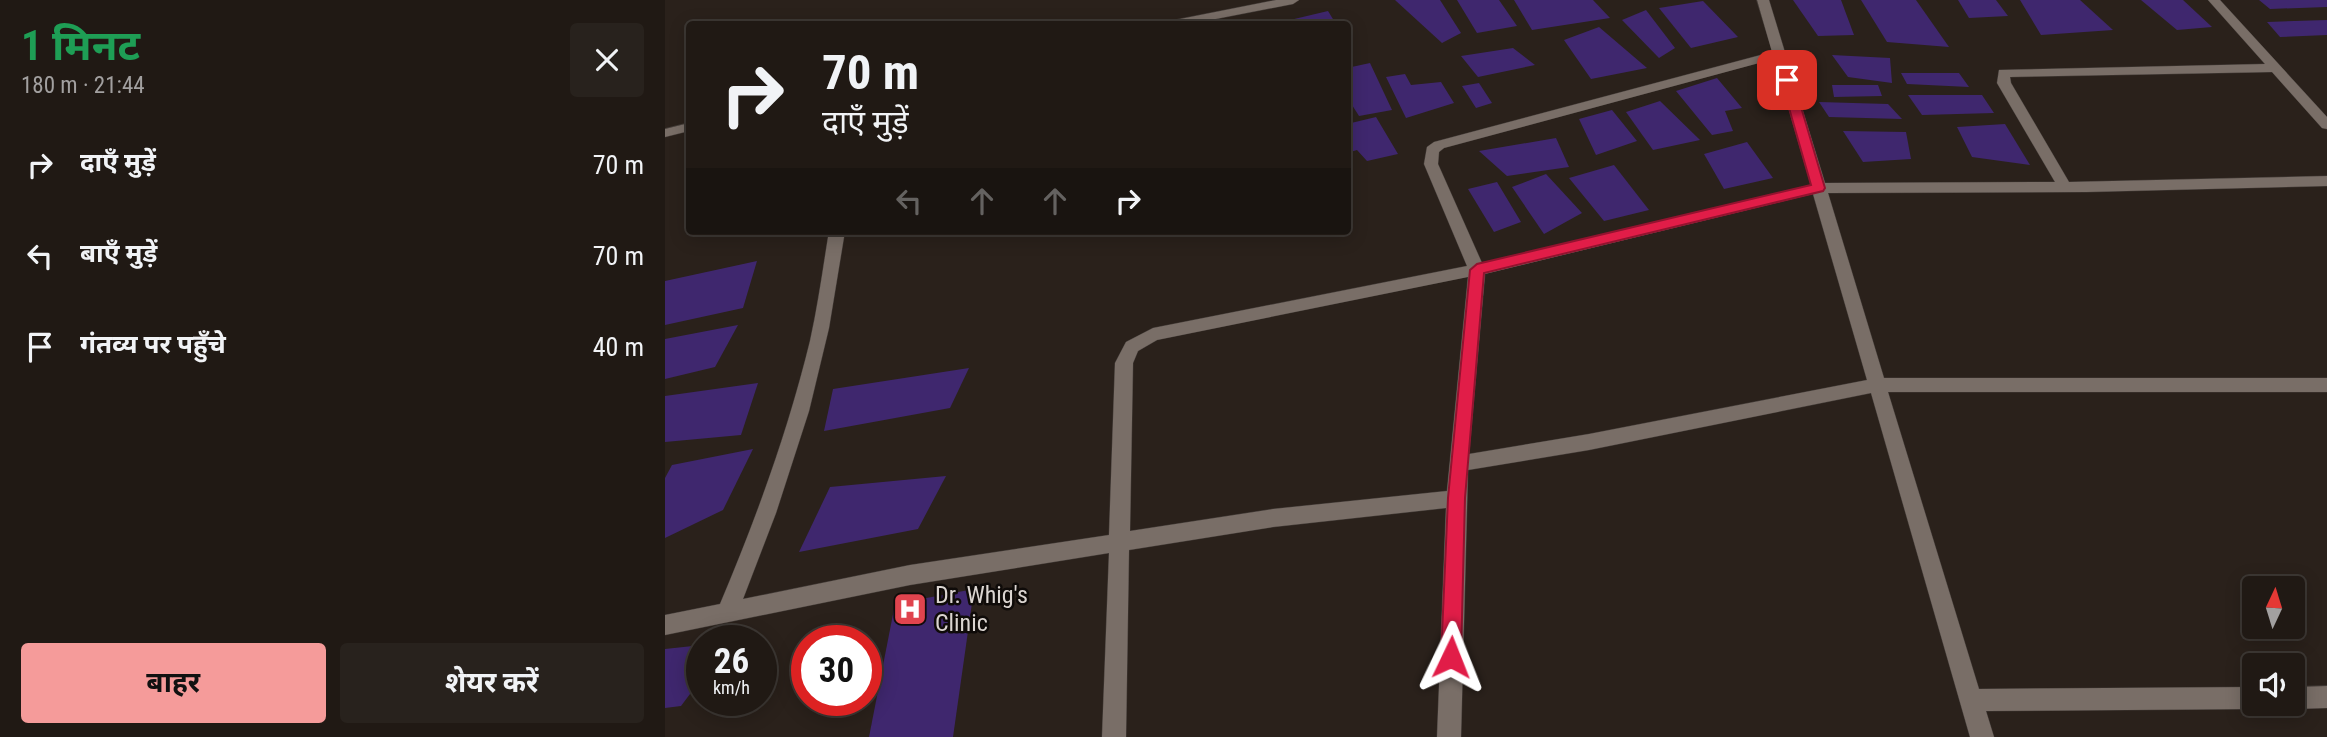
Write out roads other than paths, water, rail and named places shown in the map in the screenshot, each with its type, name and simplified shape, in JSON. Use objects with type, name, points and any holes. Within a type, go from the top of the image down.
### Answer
[{"type":"street","points":[[1190,21],[1293,0]]},
{"type":"street","points":[[1763,0],[1982,737]]},
{"type":"street","points":[[2214,0],[2327,125]]},
{"type":"street","points":[[1449,737],[1459,464],[1477,270],[1431,164],[1432,150],[1439,145],[1779,54]]},
{"type":"street","points":[[2064,186],[2004,83],[2004,73],[2278,68]]},
{"type":"street","points":[[665,133],[686,128]]},
{"type":"street","points":[[1114,737],[1124,363],[1132,346],[1153,334],[1477,270],[1818,188],[2327,181]]},
{"type":"street","points":[[727,612],[759,535],[805,389],[818,341],[836,235]]},
{"type":"street","points":[[1459,464],[1589,442],[1876,385],[2327,385]]},
{"type":"street","points":[[665,625],[910,575],[1273,517],[1457,498]]},
{"type":"street","points":[[2305,698],[2327,697]]},
{"type":"street","points":[[1970,700],[2242,698]]},
{"type":"place","name":"Dr. Whig's Clinic","points":[[910,609]]}]
